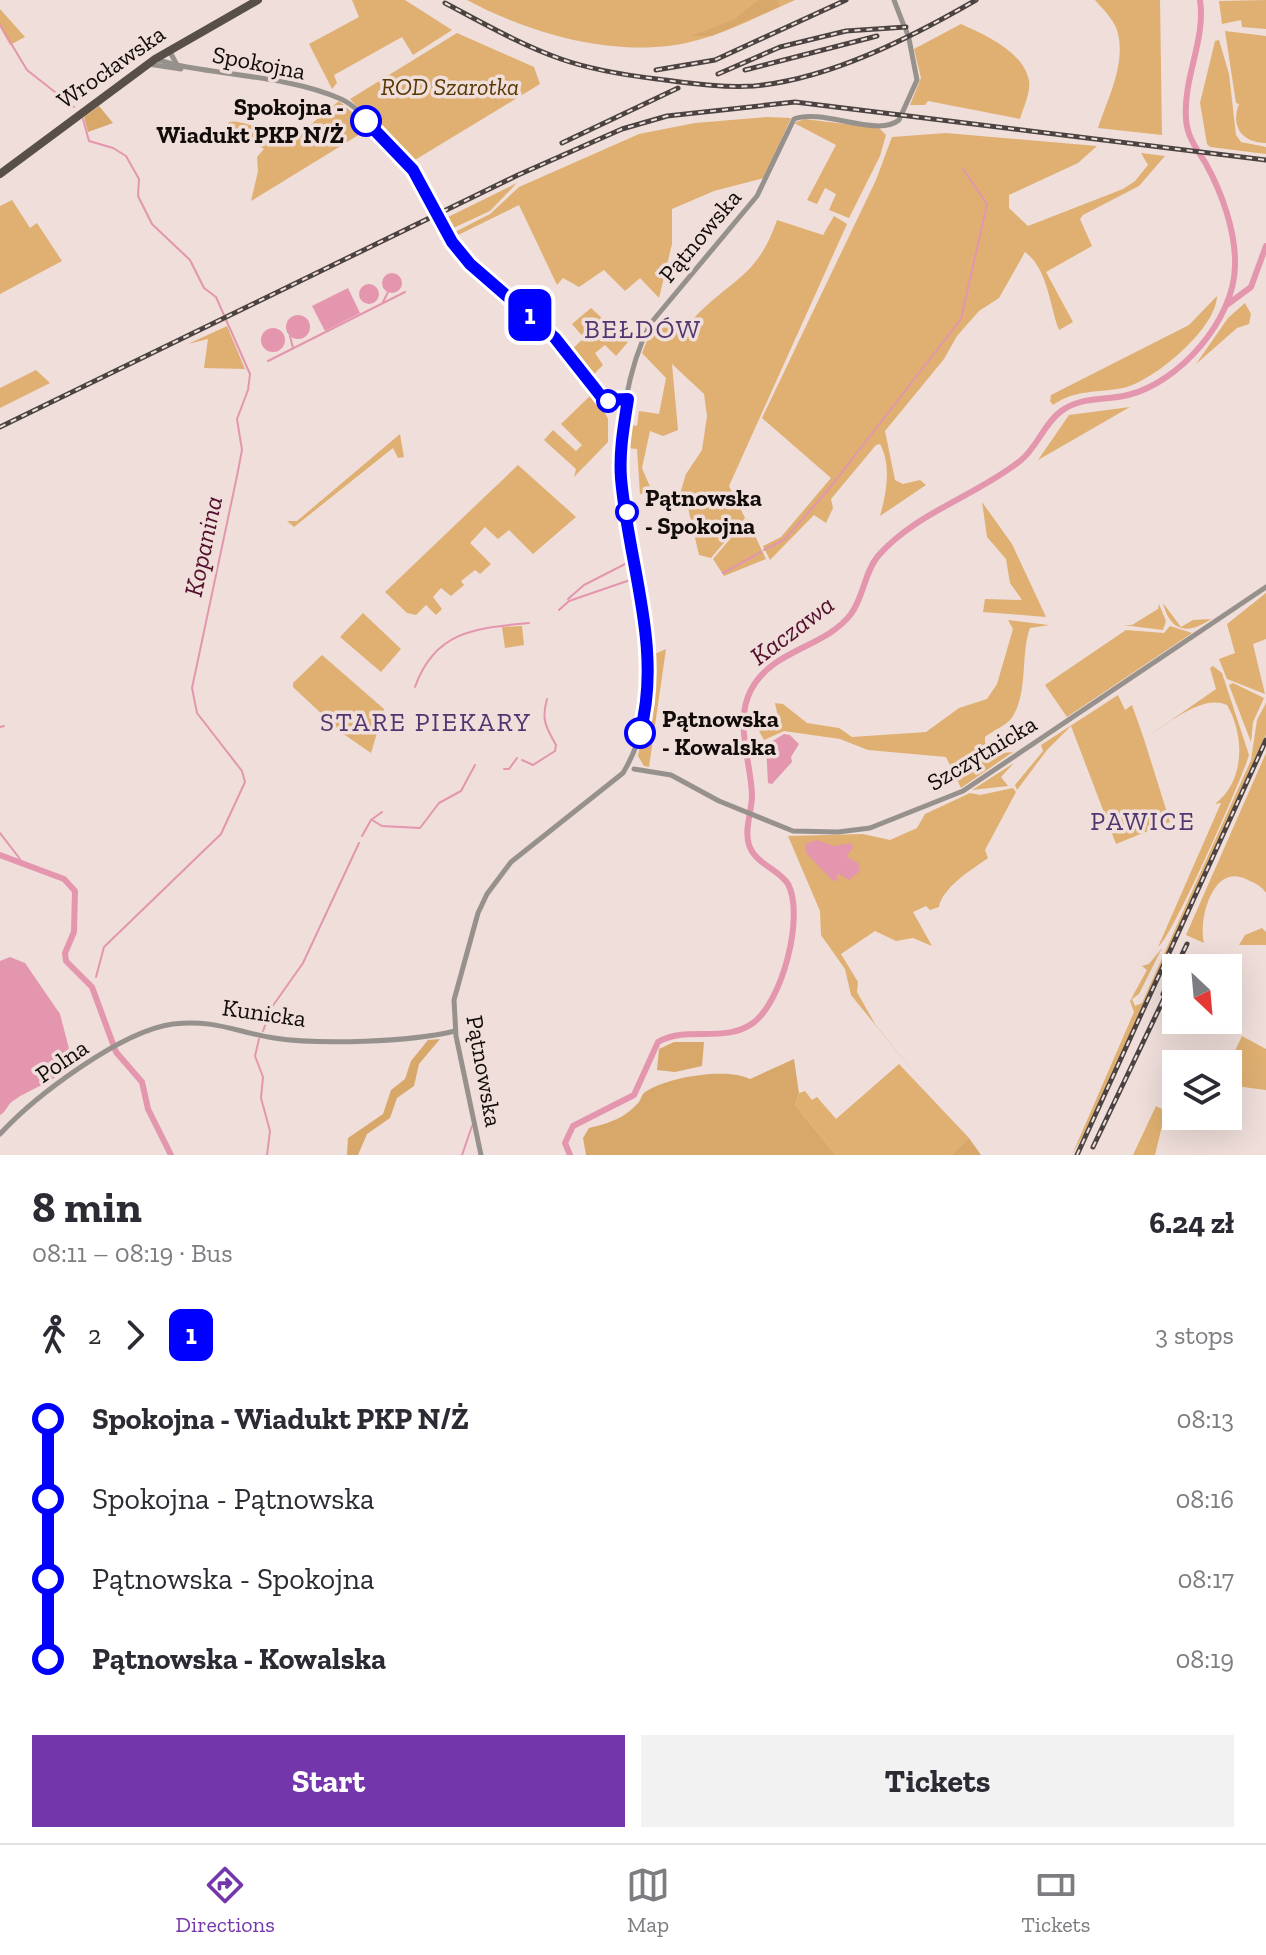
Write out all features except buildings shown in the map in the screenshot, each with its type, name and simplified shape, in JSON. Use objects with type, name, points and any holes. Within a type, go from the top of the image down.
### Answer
[{"type":"main road","name":"Wrocławska","points":[[0,171],[171,48],[258,0]]},
{"type":"street","name":"Pątnowska","points":[[481,1155],[455,1031],[454,1000],[458,977],[487,894],[499,875],[523,851],[632,765],[646,709],[650,675],[621,481],[621,444],[637,355],[650,324],[757,196],[794,119],[809,117],[885,126],[899,120],[917,80],[906,32],[894,0]]},
{"type":"street","name":"Spokojna","points":[[171,48],[171,59],[177,65]]},
{"type":"street","name":"Spokojna","points":[[154,63],[190,69]]},
{"type":"street","name":"Spokojna","points":[[154,63],[255,77],[344,100],[405,161],[427,190],[452,242],[470,264],[555,338],[604,400],[628,399]]},
{"type":"street","name":"Szczytnicka","points":[[632,765],[671,775],[738,809],[793,831],[844,832],[870,828],[950,798],[1158,662],[1266,587]]},
{"type":"street","name":"Kunicka","points":[[110,1051],[152,1029],[190,1023],[236,1027],[275,1038],[417,1039],[455,1031]]},
{"type":"street","name":"Polna","points":[[0,1134],[60,1082],[110,1051]]},
{"type":"green space","points":[[352,0],[405,0],[452,30],[413,55],[402,37],[334,75],[337,83],[332,89],[309,44],[359,17]]},
{"type":"green space","points":[[467,0],[795,0],[698,40],[640,48],[610,46],[549,34]]},
{"type":"green space","points":[[1095,0],[1160,0],[1162,135],[1098,128],[1115,80],[1120,55],[1117,30]]},
{"type":"green space","points":[[1266,0],[1266,29],[1242,27],[1241,20],[1222,24],[1219,1]]},
{"type":"green space","points":[[0,9],[25,37],[10,45],[0,27]]},
{"type":"green space","points":[[961,24],[1002,46],[1020,61],[1026,71],[1029,90],[1020,119],[928,101],[925,105],[910,105],[921,78],[914,49]]},
{"type":"green space","points":[[1225,31],[1266,36],[1266,143],[1251,140],[1240,132],[1236,120],[1239,104],[1236,103]]},
{"type":"green space","name":"ROD Szarotka","points":[[457,33],[534,67],[540,84],[410,163],[350,99]]},
{"type":"green space","points":[[1219,40],[1229,74],[1236,135],[1241,142],[1266,147],[1266,154],[1210,147],[1207,144],[1200,103],[1215,41]]},
{"type":"green space","points":[[339,101],[370,128],[251,201],[258,171],[257,157],[264,149],[247,138],[223,134],[229,122],[250,125],[292,140]]},
{"type":"green space","points":[[791,118],[764,178],[714,191],[672,209],[672,244],[659,298],[640,278],[625,291],[604,270],[579,287],[563,278],[557,285],[519,205],[454,237],[451,234],[490,214],[519,187],[639,134],[695,123]]},
{"type":"green space","points":[[804,119],[879,128],[886,135],[880,156],[849,218],[829,210],[836,194],[825,188],[817,204],[807,200],[836,145],[794,123]]},
{"type":"green space","points":[[946,133],[1097,146],[1078,163],[1009,195],[1009,208],[1028,226],[1123,189],[1135,181],[1148,165],[1141,153],[1165,156],[1139,186],[1083,215],[1080,219],[1092,246],[1046,272],[1073,322],[1059,330],[1043,277],[1033,259],[1025,252],[999,298],[979,311],[957,336],[944,359],[885,431],[895,480],[903,484],[920,480],[926,485],[880,516],[887,471],[884,453],[880,444],[876,445],[831,499],[833,508],[826,523],[814,515],[770,560],[763,546],[781,537],[831,478],[762,418],[876,180],[892,137]]},
{"type":"green space","points":[[517,183],[490,211],[449,230],[444,219]]},
{"type":"green space","points":[[12,200],[30,228],[37,223],[62,261],[0,294],[0,206]]},
{"type":"green space","points":[[834,216],[847,224],[729,486],[745,518],[711,558],[699,555],[686,499],[667,503],[653,491],[640,494],[637,449],[626,448],[628,424],[637,426],[639,411],[659,414],[666,378],[642,353],[652,328],[683,327],[697,322],[694,318],[752,266],[777,220],[823,235]],"holes":[[[672,364],[704,394],[707,416],[702,450],[686,474],[680,494],[675,497],[651,489],[642,468],[650,431],[663,436],[678,430]]]},
{"type":"green space","points":[[1217,296],[1214,309],[1195,338],[1151,375],[1123,388],[1078,394],[1053,405],[1050,401],[1051,395],[1189,325]]},
{"type":"green space","points":[[1245,303],[1251,314],[1249,324],[1237,328],[1196,364],[1228,318]]},
{"type":"green space","points":[[591,308],[628,342],[616,356],[605,345],[595,353],[603,365],[591,377],[571,350],[584,338],[572,324]]},
{"type":"green space","points":[[227,326],[245,369],[204,368],[208,339],[188,344]]},
{"type":"green space","points":[[36,370],[50,383],[0,408],[0,388]]},
{"type":"green space","points":[[594,392],[608,419],[608,442],[574,477],[576,469],[544,440],[553,430],[576,451],[582,445],[561,424]]},
{"type":"green space","points":[[1130,407],[1038,460],[1069,415]]},
{"type":"green space","points":[[400,434],[404,457],[398,458],[393,448],[294,527],[287,521],[297,521]]},
{"type":"green space","points":[[518,465],[576,517],[533,554],[509,530],[498,539],[485,527],[470,543],[491,564],[480,574],[475,570],[461,581],[464,585],[451,596],[441,588],[433,597],[442,609],[436,615],[426,605],[416,615],[407,613],[385,592]]},
{"type":"green space","points":[[982,502],[1012,544],[1046,617],[983,612],[985,599],[1022,600],[1010,583],[1006,559],[987,537]]},
{"type":"green space","points":[[747,519],[766,559],[724,576],[713,559]]},
{"type":"green space","points":[[1266,593],[1266,639],[1253,644],[1265,694],[1227,679],[1219,659],[1235,653],[1227,624]]},
{"type":"green space","points":[[1163,603],[1181,627],[1193,620],[1211,619],[1195,627],[1181,628],[1170,620]]},
{"type":"green space","points":[[1159,604],[1166,621],[1163,630],[1123,625],[1132,625],[1158,609]]},
{"type":"green space","points":[[363,613],[401,649],[381,672],[340,637]]},
{"type":"green space","points":[[1008,620],[1049,625],[1030,628],[1017,709],[1008,722],[985,737],[985,743],[1003,753],[1013,752],[961,788],[946,757],[868,750],[840,739],[784,731],[764,740],[759,731],[779,721],[775,703],[783,704],[807,723],[839,728],[852,737],[926,732],[959,708],[987,699],[997,684],[1013,629]]},
{"type":"green space","points":[[522,626],[524,645],[505,648],[502,627]]},
{"type":"green space","points":[[1170,626],[1192,633],[1067,717],[1045,685],[1126,630],[1164,633]]},
{"type":"green space","points":[[666,649],[649,767],[644,766],[638,756],[650,698],[650,656]]},
{"type":"green space","points":[[322,655],[384,709],[371,753],[342,733],[293,687],[293,683]]},
{"type":"green space","points":[[1213,666],[1222,673],[1249,755],[1191,889],[1158,947],[1221,803],[1215,804],[1225,794],[1237,771],[1239,744],[1227,705],[1217,702],[1195,707],[1144,739],[1216,689],[1210,668]]},
{"type":"green space","points":[[1233,683],[1264,698],[1253,722],[1251,742],[1229,685]]},
{"type":"green space","points":[[1118,695],[1125,710],[1132,705],[1170,822],[1116,844],[1071,726],[1047,750],[1017,790],[1015,785],[1043,751],[1041,745]]},
{"type":"green space","points":[[1266,703],[1266,735],[1167,954],[1164,954],[1251,760],[1257,720]]},
{"type":"green space","points":[[1266,753],[1266,893],[1246,879],[1234,876],[1225,879],[1210,896],[1206,908],[1204,943],[1186,935]]},
{"type":"green space","points":[[1014,763],[1001,777],[1008,786],[972,790]]},
{"type":"green space","points":[[1013,788],[1016,792],[985,850],[988,858],[952,886],[939,907],[930,910],[926,906],[913,912],[932,946],[913,938],[896,941],[875,931],[841,954],[858,982],[857,992],[875,1024],[925,1086],[851,995],[845,969],[821,935],[820,911],[788,836],[863,834],[890,840],[917,828],[925,814],[970,793],[980,795]]},
{"type":"green space","points":[[1262,928],[1266,932],[1266,945],[1239,945],[1245,935]]},
{"type":"green space","points":[[1162,948],[1139,994],[1132,999],[1135,1006],[1142,1003],[1162,958],[1090,1123],[1072,1155],[1134,1012],[1130,1001],[1147,970],[1142,966],[1149,964]]},
{"type":"green space","points":[[1242,1036],[1266,1049],[1266,1090],[1242,1087],[1242,1050],[1235,1050]]},
{"type":"green space","points":[[899,1064],[969,1138],[951,1155],[836,1155],[795,1105],[799,1093],[805,1091],[812,1100],[817,1097],[836,1119]]},
{"type":"green space","points":[[1156,1106],[1162,1109],[1162,1126],[1155,1155],[1133,1155]]},
{"type":"shaded area","points":[[759,0],[777,0],[780,6],[712,36],[691,36],[733,20]]},
{"type":"shaded area","points":[[99,106],[113,123],[88,132],[84,117]]},
{"type":"shaded area","points":[[392,273],[399,276],[402,283],[399,290],[392,293],[385,290],[382,283],[385,276]]},
{"type":"shaded area","points":[[369,284],[376,287],[379,294],[376,301],[369,304],[362,301],[359,294],[362,287]]},
{"type":"shaded area","points":[[348,288],[360,313],[325,331],[312,306]]},
{"type":"shaded area","points":[[298,315],[307,318],[310,327],[307,336],[298,339],[289,336],[286,327],[289,318]]},
{"type":"shaded area","points":[[273,328],[281,332],[285,340],[281,348],[273,352],[265,348],[261,340],[265,332]]},
{"type":"shaded area","points":[[784,734],[790,735],[799,744],[791,757],[792,762],[772,784],[768,783],[766,745]]},
{"type":"shaded area","points":[[817,840],[834,846],[851,843],[853,848],[846,856],[858,863],[860,871],[849,880],[837,873],[837,880],[833,881],[806,853],[805,844]]},
{"type":"shaded area","points":[[10,957],[25,963],[60,1014],[72,1060],[61,1073],[20,1096],[0,1115],[0,961]]},
{"type":"shaded area","points":[[440,1039],[419,1064],[414,1086],[397,1098],[390,1118],[367,1134],[358,1155],[347,1155],[348,1138],[383,1114],[391,1090],[405,1079],[411,1061],[428,1040]]},
{"type":"shaded area","points":[[674,1042],[704,1042],[702,1066],[675,1072],[657,1070],[659,1049]]},
{"type":"shaded area","points":[[794,1059],[799,1093],[795,1105],[836,1155],[586,1155],[583,1138],[589,1128],[622,1116],[639,1102],[644,1093],[655,1087],[697,1075],[727,1074],[750,1079]]},
{"type":"shaded area","points":[[969,1138],[981,1155],[951,1155]]},
{"type":"waterway","name":"Kaczawa","points":[[570,1155],[565,1143],[573,1126],[634,1095],[658,1042],[681,1035],[718,1034],[742,1029],[764,1012],[781,978],[792,937],[793,898],[788,884],[752,852],[748,839],[752,795],[744,715],[746,702],[760,676],[785,657],[827,634],[851,614],[873,563],[893,541],[928,516],[1020,461],[1049,423],[1068,407],[1128,395],[1167,377],[1201,346],[1225,307],[1235,266],[1230,226],[1212,175],[1190,137],[1187,125],[1186,103],[1200,30],[1200,0]]},
{"type":"waterway","name":"Kopanina","points":[[0,25],[27,70],[74,107]]},
{"type":"waterway","name":"Kopanina","points":[[83,119],[89,141],[113,148],[126,156],[139,179],[138,196],[152,224],[190,260],[204,288],[216,297],[250,374],[248,390],[237,419],[242,450],[192,688],[197,713],[242,771],[245,782],[221,834],[104,947],[96,977]]},
{"type":"waterway","points":[[764,550],[785,539],[828,490],[961,319],[987,204],[963,169]]},
{"type":"waterway","points":[[1228,304],[1251,287],[1266,246]]},
{"type":"waterway","points":[[383,302],[388,292]]},
{"type":"waterway","points":[[268,361],[405,292]]},
{"type":"waterway","points":[[290,336],[293,348]]},
{"type":"waterway","points":[[723,573],[761,552]]},
{"type":"waterway","points":[[568,599],[584,585],[631,561]]},
{"type":"waterway","points":[[559,610],[569,601],[633,579]]},
{"type":"waterway","points":[[415,687],[424,668],[446,643],[475,630],[529,623]]},
{"type":"waterway","points":[[522,760],[533,765],[555,751],[556,745],[545,718],[547,699]]},
{"type":"waterway","points":[[0,727],[4,726]]},
{"type":"waterway","points":[[504,769],[509,769],[517,758]]},
{"type":"waterway","points":[[372,820],[382,826],[420,828],[439,803],[461,791],[475,765]]},
{"type":"waterway","points":[[362,836],[371,820],[382,812]]},
{"type":"waterway","points":[[0,833],[20,859]]},
{"type":"waterway","points":[[263,1031],[272,1007],[303,963],[359,843]]},
{"type":"waterway","points":[[0,855],[64,879],[75,891],[74,932],[65,953],[66,961],[92,987],[116,1052],[142,1082],[148,1109],[171,1155]]},
{"type":"waterway","points":[[259,1039],[255,1056],[263,1077],[261,1098],[270,1131],[267,1155]]},
{"type":"waterway","points":[[462,1155],[472,1126]]},
{"type":"railway","points":[[656,70],[715,60],[846,0]]},
{"type":"railway","points":[[445,3],[531,47],[584,66],[705,85],[754,86],[811,75],[869,55],[976,0]]},
{"type":"railway","points":[[718,74],[780,47],[846,31],[906,27]]},
{"type":"railway","points":[[745,70],[877,36]]},
{"type":"railway","points":[[562,143],[678,88]]},
{"type":"railway","points":[[0,427],[518,175],[622,129],[667,116],[795,102],[1266,160]]},
{"type":"railway","points":[[1077,1155],[1266,740]]},
{"type":"railway","points":[[1182,954],[1187,944]]},
{"type":"railway","points":[[1093,1147],[1162,1003]]},
{"type":"bus line","name":"1","points":[[366,121],[413,170],[452,242],[470,264],[555,338],[604,400],[628,399],[621,444],[621,481],[638,578],[650,675],[649,697],[640,733]]},
{"type":"place","name":"Spokojna - Wiadukt PKP N/Ż","points":[[366,121]]},
{"type":"place","name":"Pątnowska - Spokojna","points":[[627,512]]},
{"type":"place","name":"Pątnowska - Kowalska","points":[[640,733]]},
{"type":"district","name":"BEŁDÓW","points":[[643,329]]},
{"type":"district","name":"STARE PIEKARY","points":[[426,722]]},
{"type":"district","name":"PAWICE","points":[[1143,821]]}]
